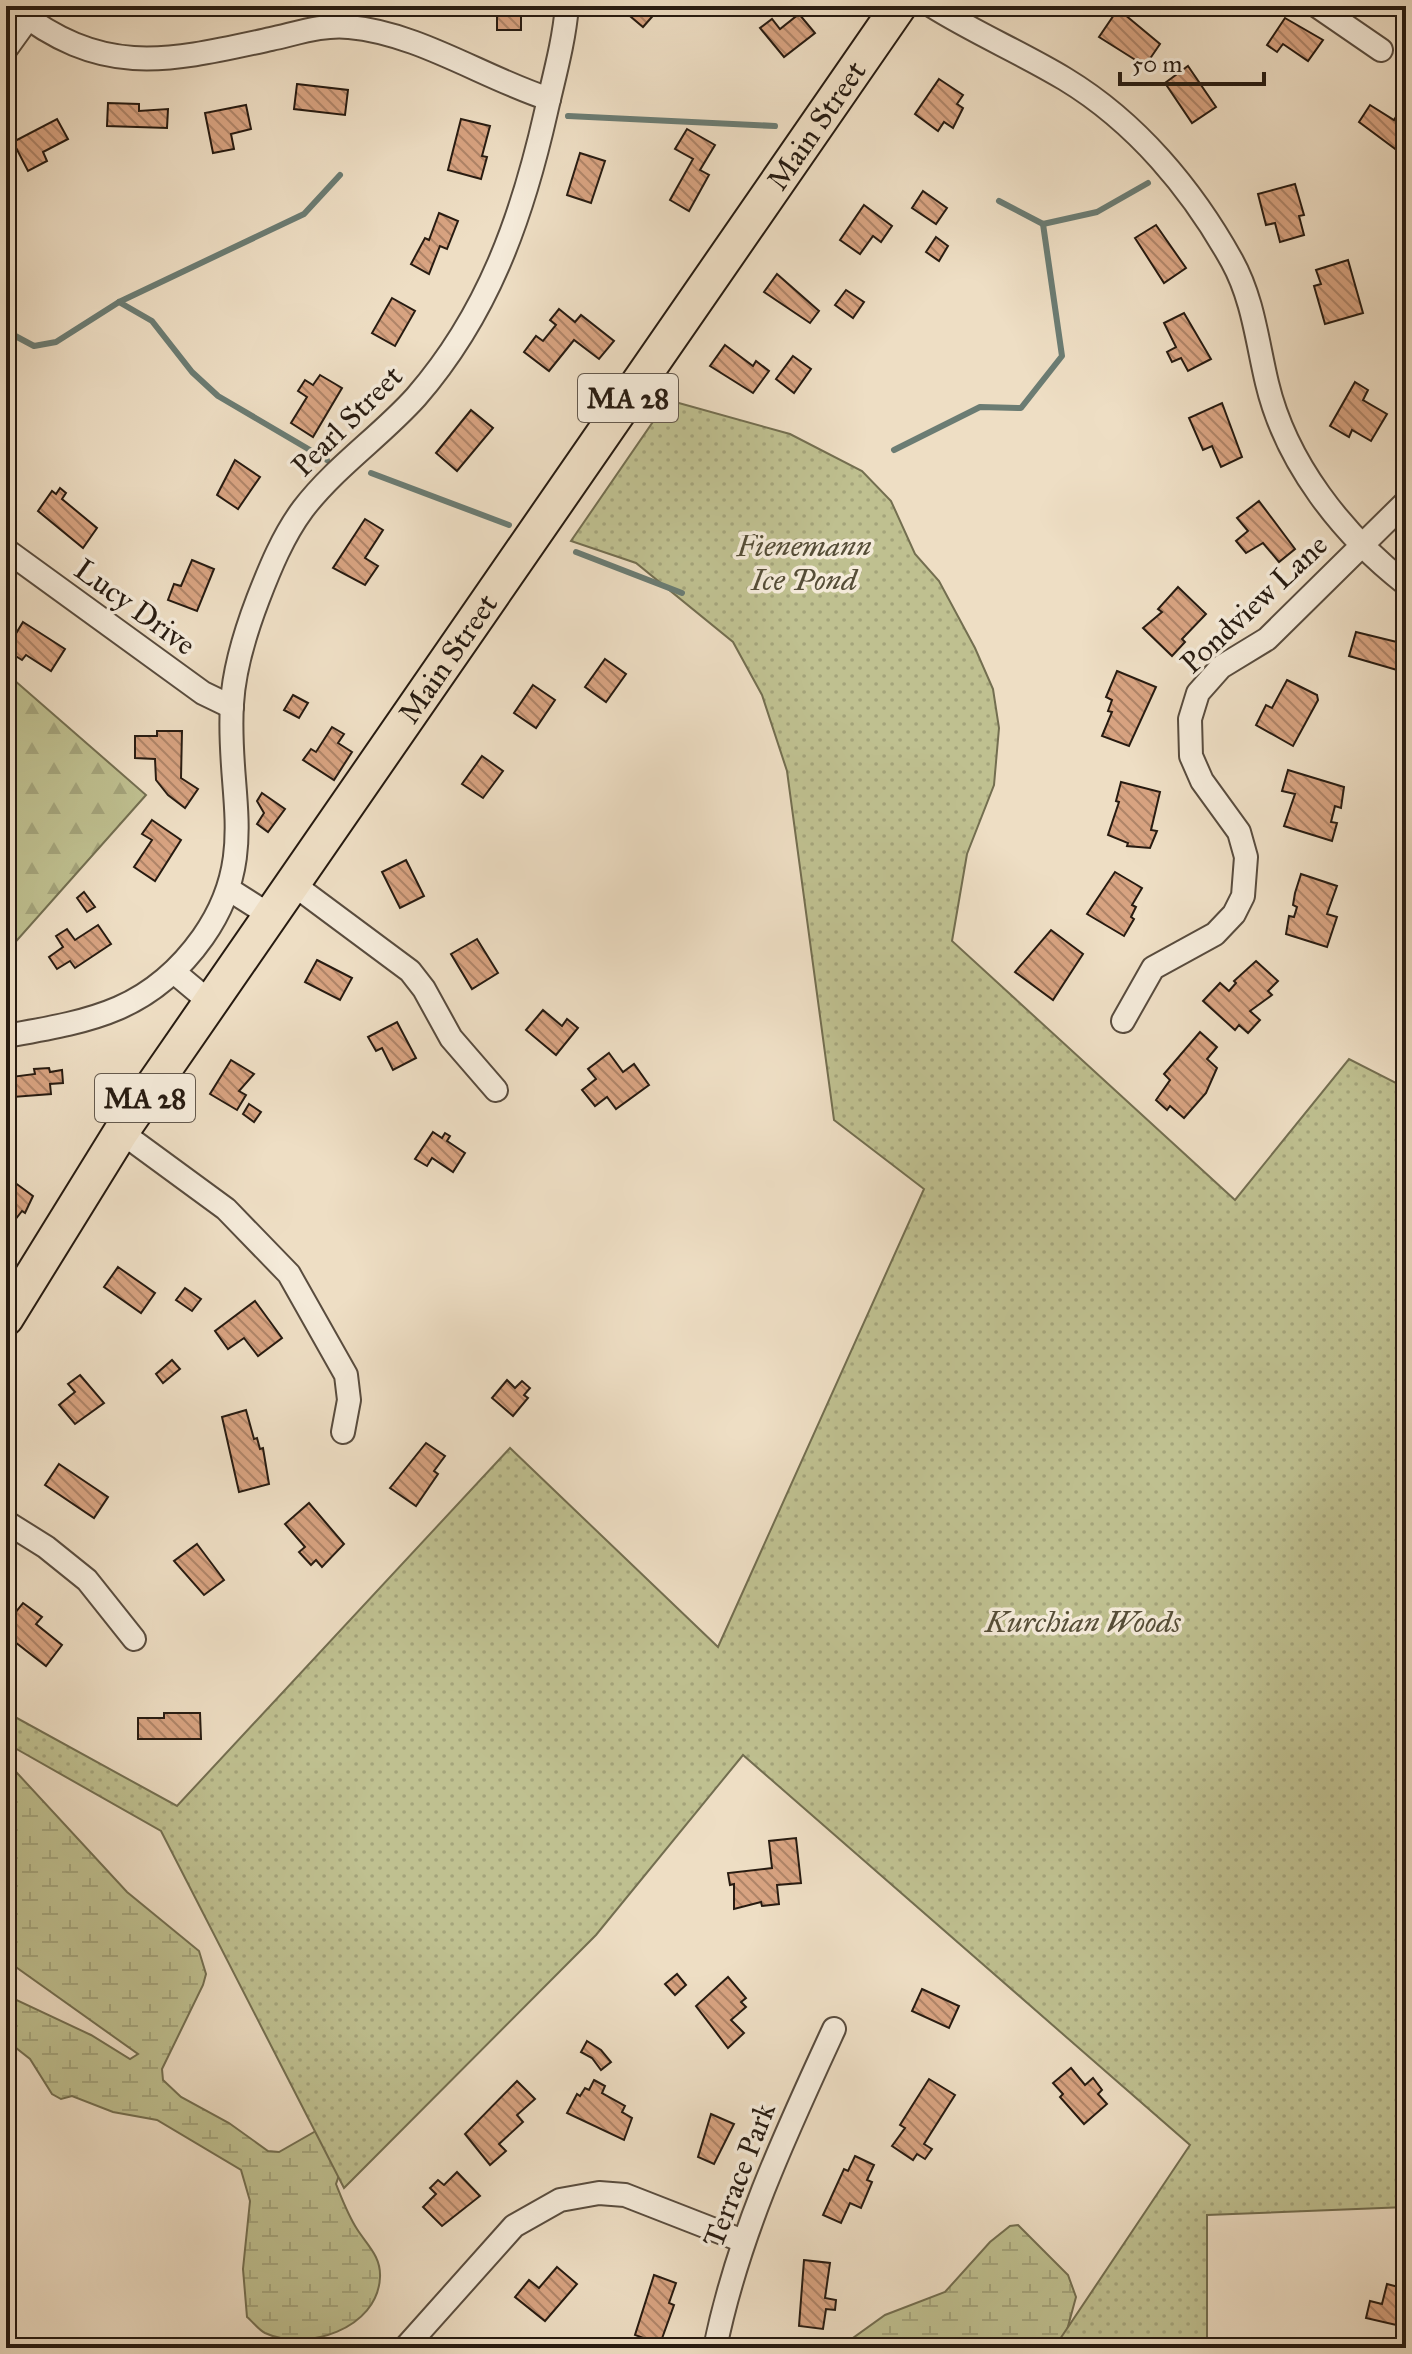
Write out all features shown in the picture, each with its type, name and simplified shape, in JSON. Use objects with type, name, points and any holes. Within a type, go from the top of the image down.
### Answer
[{"type":"main road","name":"Main Street","points":[[6,1318],[121,1132],[899,6]]},
{"type":"street","name":"Pearl Street","points":[[6,1036],[110,1014],[148,994],[174,972],[205,934],[230,890],[235,866],[237,798],[232,707],[238,660],[270,569],[295,520],[314,495],[416,397],[462,336],[493,282],[517,223],[549,99],[567,6]]},
{"type":"street","points":[[932,6],[1091,96],[1140,139],[1182,186],[1239,274],[1251,306],[1277,417],[1292,448],[1331,511],[1362,545],[1406,584]]},
{"type":"street","points":[[1317,6],[1381,50]]},
{"type":"street","points":[[6,49],[25,10],[56,38],[87,52],[125,59],[175,57],[326,28],[356,27],[403,41],[549,99]]},
{"type":"street","name":"Pondview Lane","points":[[1123,1021],[1153,968],[1215,934],[1234,914],[1243,896],[1246,857],[1239,832],[1205,786],[1191,756],[1189,726],[1195,699],[1215,672],[1267,639],[1406,502]]},
{"type":"street","name":"Lucy Drive","points":[[6,550],[203,693],[232,707]]},
{"type":"street","points":[[293,884],[405,965],[424,989],[451,1038],[496,1090]]},
{"type":"street","points":[[230,890],[271,916]]},
{"type":"street","points":[[174,972],[211,1003]]},
{"type":"street","points":[[121,1132],[226,1209],[289,1274],[346,1375],[349,1400],[343,1432]]},
{"type":"street","points":[[6,1522],[46,1547],[87,1580],[134,1639]]},
{"type":"street","name":"Terrace Park","points":[[715,2348],[743,2241],[775,2157],[834,2029]]},
{"type":"street","points":[[405,2348],[514,2226],[560,2200],[599,2193],[625,2195],[743,2241]]},
{"type":"green space","name":"Kurchian Woods","points":[[668,400],[790,434],[862,471],[891,501],[915,554],[939,581],[975,648],[993,689],[999,728],[994,785],[967,854],[952,941],[1235,1200],[1349,1059],[1406,1088],[1406,2207],[1207,2215],[1207,2348],[1054,2348],[1190,2145],[743,1755],[596,1935],[344,2188],[161,1831],[6,1743],[6,1712],[177,1806],[510,1448],[718,1647],[924,1189],[834,1120],[787,771],[762,695],[733,642],[636,563],[571,541]]},
{"type":"green space","points":[[6,673],[146,795],[11,947],[6,947]]},
{"type":"green space","points":[[6,1761],[127,1892],[199,1951],[206,1974],[203,1985],[162,2069],[163,2080],[181,2097],[229,2123],[268,2151],[279,2152],[328,2124],[391,2024],[336,2184],[357,2229],[373,2251],[380,2270],[376,2295],[354,2323],[337,2332],[300,2340],[282,2338],[260,2330],[247,2317],[243,2269],[250,2201],[241,2170],[157,2120],[113,2112],[72,2096],[61,2099],[52,2094],[30,2059],[6,2040],[6,1995],[91,2035],[130,2059],[138,2054],[6,1960]]},
{"type":"green space","points":[[1018,2225],[1068,2275],[1076,2297],[1067,2330],[1054,2348],[839,2348],[885,2315],[945,2292],[990,2242],[1010,2226]]},
{"type":"building","points":[[153,6],[197,6],[198,8],[153,12]]},
{"type":"building","points":[[489,6],[521,6],[521,30],[497,30],[497,11],[489,11]]},
{"type":"building","points":[[618,6],[654,6],[658,10],[643,27]]},
{"type":"building","points":[[1118,9],[1160,44],[1145,66],[1099,37]]},
{"type":"building","points":[[799,14],[815,33],[784,57],[760,28],[772,19],[780,29]]},
{"type":"building","points":[[1285,18],[1323,40],[1308,61],[1283,44],[1277,52],[1267,45]]},
{"type":"building","points":[[1188,66],[1216,107],[1192,123],[1165,83]]},
{"type":"building","points":[[939,79],[963,95],[957,104],[963,108],[953,128],[944,122],[938,131],[915,114]]},
{"type":"building","points":[[297,84],[348,90],[345,115],[294,109]]},
{"type":"building","points":[[108,103],[139,104],[139,111],[168,109],[167,128],[107,126]]},
{"type":"building","points":[[246,105],[251,129],[231,134],[234,149],[213,153],[205,113]]},
{"type":"building","points":[[1370,105],[1394,120],[1399,112],[1406,117],[1406,157],[1359,122]]},
{"type":"building","points":[[57,119],[68,139],[43,152],[47,161],[28,171],[13,142]]},
{"type":"building","points":[[461,119],[490,126],[482,156],[487,157],[481,179],[448,170]]},
{"type":"building","points":[[687,129],[715,145],[700,170],[709,175],[689,211],[670,200],[693,159],[675,149]]},
{"type":"building","points":[[580,153],[605,161],[591,203],[567,195]]},
{"type":"building","points":[[1295,184],[1304,215],[1299,216],[1304,235],[1280,242],[1275,223],[1266,225],[1258,194]]},
{"type":"building","points":[[923,191],[947,208],[936,224],[912,208]]},
{"type":"building","points":[[864,205],[892,226],[881,242],[873,236],[860,254],[840,240]]},
{"type":"building","points":[[439,213],[458,221],[447,249],[440,246],[429,274],[411,264],[425,238],[429,240]]},
{"type":"building","points":[[1156,225],[1186,268],[1164,283],[1135,238]]},
{"type":"building","points":[[936,237],[948,246],[939,261],[926,252]]},
{"type":"building","points":[[1348,260],[1363,313],[1325,324],[1314,286],[1321,284],[1316,270]]},
{"type":"building","points":[[777,274],[819,311],[810,323],[764,292]]},
{"type":"building","points":[[846,290],[864,302],[853,318],[835,305]]},
{"type":"building","points":[[392,298],[415,311],[395,346],[372,333]]},
{"type":"building","points":[[559,309],[575,322],[581,315],[614,341],[599,359],[574,340],[549,371],[524,352],[536,336],[543,341],[556,325],[550,320]]},
{"type":"building","points":[[1184,313],[1211,359],[1188,371],[1181,358],[1172,362],[1167,352],[1176,347],[1164,323]]},
{"type":"building","points":[[725,345],[753,366],[756,361],[769,371],[753,393],[710,366]]},
{"type":"building","points":[[793,356],[811,369],[794,393],[776,379]]},
{"type":"building","points":[[320,375],[342,388],[313,437],[291,423],[307,397],[298,391],[305,380],[313,385]]},
{"type":"building","points":[[1355,382],[1368,390],[1363,400],[1387,414],[1371,441],[1352,430],[1349,437],[1330,426]]},
{"type":"building","points":[[1222,403],[1242,457],[1221,467],[1212,446],[1203,450],[1189,418]]},
{"type":"building","points":[[471,410],[493,428],[457,471],[436,453]]},
{"type":"building","points":[[235,460],[260,477],[238,509],[217,495]]},
{"type":"building","points":[[60,488],[66,493],[62,499],[97,528],[83,548],[38,511],[52,491],[56,494]]},
{"type":"building","points":[[1259,501],[1295,549],[1279,562],[1263,543],[1246,553],[1236,541],[1248,531],[1237,518]]},
{"type":"building","points":[[365,519],[383,530],[365,558],[378,566],[365,585],[333,568]]},
{"type":"building","points":[[192,560],[214,569],[197,611],[168,600],[174,584],[181,586]]},
{"type":"building","points":[[1178,587],[1206,614],[1182,639],[1185,642],[1172,656],[1143,628],[1162,612],[1158,609]]},
{"type":"building","points":[[23,622],[65,649],[51,671],[26,655],[22,660],[6,650]]},
{"type":"building","points":[[1356,632],[1405,644],[1397,670],[1349,656]]},
{"type":"building","points":[[605,659],[626,674],[606,702],[585,687]]},
{"type":"building","points":[[1117,671],[1156,687],[1129,746],[1102,736],[1112,712],[1108,711],[1112,700],[1106,697]]},
{"type":"building","points":[[1287,680],[1317,695],[1318,700],[1293,746],[1256,725],[1266,705],[1272,708]]},
{"type":"building","points":[[533,685],[555,700],[536,728],[514,713]]},
{"type":"building","points":[[293,695],[308,703],[299,718],[284,710]]},
{"type":"building","points":[[332,727],[344,734],[338,743],[352,752],[334,780],[303,760],[311,749],[316,752]]},
{"type":"building","points":[[157,731],[182,731],[181,778],[198,789],[185,808],[168,795],[156,780],[155,759],[135,758],[135,736],[157,736]]},
{"type":"building","points":[[482,756],[503,771],[483,798],[462,784]]},
{"type":"building","points":[[1288,770],[1344,787],[1341,808],[1335,806],[1331,822],[1337,823],[1332,841],[1284,826],[1295,794],[1282,791]]},
{"type":"building","points":[[1121,782],[1160,792],[1151,830],[1157,831],[1150,848],[1127,846],[1128,843],[1108,835],[1119,802],[1116,801]]},
{"type":"building","points":[[262,793],[285,809],[268,832],[257,824],[264,813],[257,801]]},
{"type":"building","points":[[152,820],[181,840],[155,881],[134,867],[152,840],[142,834]]},
{"type":"building","points":[[406,860],[424,896],[400,908],[382,872]]},
{"type":"building","points":[[1115,872],[1142,888],[1132,905],[1136,907],[1131,917],[1134,919],[1124,936],[1087,914]]},
{"type":"building","points":[[1301,874],[1337,886],[1327,914],[1337,917],[1327,947],[1286,934],[1289,916],[1294,917],[1297,907],[1293,905]]},
{"type":"building","points":[[84,892],[95,907],[87,912],[77,898]]},
{"type":"building","points":[[98,925],[111,944],[75,968],[70,961],[57,969],[49,957],[63,947],[56,936],[67,929],[75,940]]},
{"type":"building","points":[[1051,930],[1083,954],[1053,1000],[1015,972]]},
{"type":"building","points":[[477,939],[498,973],[472,989],[451,954]]},
{"type":"building","points":[[317,960],[352,978],[340,1000],[305,982]]},
{"type":"building","points":[[1256,961],[1278,981],[1268,991],[1272,995],[1250,1011],[1260,1020],[1248,1033],[1239,1025],[1235,1030],[1203,1001],[1220,983],[1229,991],[1236,983],[1234,981]]},
{"type":"building","points":[[543,1010],[562,1026],[567,1019],[578,1028],[556,1055],[526,1030]]},
{"type":"building","points":[[397,1022],[416,1058],[393,1070],[382,1048],[376,1051],[368,1037]]},
{"type":"building","points":[[1200,1032],[1217,1047],[1207,1059],[1217,1068],[1206,1093],[1184,1118],[1170,1106],[1167,1110],[1156,1100],[1170,1080],[1164,1074]]},
{"type":"building","points":[[609,1053],[623,1072],[634,1064],[649,1085],[616,1109],[607,1097],[595,1106],[582,1090],[596,1079],[588,1069]]},
{"type":"building","points":[[231,1060],[254,1074],[239,1091],[246,1095],[237,1110],[210,1094]]},
{"type":"building","points":[[49,1068],[50,1072],[62,1070],[63,1083],[50,1084],[51,1094],[13,1097],[11,1077],[35,1074],[34,1069]]},
{"type":"building","points":[[249,1104],[261,1112],[254,1122],[243,1114]]},
{"type":"building","points":[[433,1132],[442,1138],[445,1133],[450,1136],[447,1141],[465,1153],[453,1172],[432,1158],[427,1166],[415,1159]]},
{"type":"building","points":[[14,1182],[33,1196],[25,1213],[22,1211],[15,1220],[6,1214],[6,1192]]},
{"type":"building","points":[[118,1267],[155,1293],[141,1313],[104,1287]]},
{"type":"building","points":[[185,1288],[201,1299],[192,1311],[176,1300]]},
{"type":"building","points":[[255,1301],[282,1338],[258,1356],[244,1338],[228,1349],[215,1331]]},
{"type":"building","points":[[172,1360],[180,1369],[163,1383],[156,1374]]},
{"type":"building","points":[[80,1375],[104,1403],[75,1424],[59,1405],[75,1392],[68,1384]]},
{"type":"building","points":[[507,1380],[515,1388],[522,1381],[530,1388],[524,1395],[528,1398],[513,1416],[492,1398]]},
{"type":"building","points":[[246,1410],[254,1439],[257,1438],[260,1449],[263,1448],[269,1484],[239,1492],[222,1417]]},
{"type":"building","points":[[426,1443],[445,1456],[434,1471],[438,1474],[416,1506],[390,1488]]},
{"type":"building","points":[[59,1464],[108,1497],[94,1518],[45,1485]]},
{"type":"building","points":[[309,1503],[344,1544],[322,1567],[316,1560],[311,1565],[299,1552],[305,1547],[285,1524]]},
{"type":"building","points":[[197,1544],[224,1580],[204,1595],[174,1561]]},
{"type":"building","points":[[23,1603],[42,1617],[36,1624],[62,1645],[46,1666],[6,1635],[6,1624]]},
{"type":"building","points":[[164,1713],[200,1713],[201,1739],[138,1739],[138,1718],[164,1718]]},
{"type":"building","points":[[796,1838],[801,1883],[777,1885],[779,1904],[762,1906],[761,1902],[734,1909],[734,1884],[730,1885],[728,1873],[772,1868],[769,1841]]},
{"type":"building","points":[[677,1974],[686,1985],[675,1995],[665,1984]]},
{"type":"building","points":[[728,1977],[746,1998],[741,2002],[746,2007],[731,2020],[744,2033],[728,2048],[696,2006]]},
{"type":"building","points":[[922,1989],[959,2006],[949,2028],[912,2011]]},
{"type":"building","points":[[587,2041],[601,2050],[611,2062],[601,2070],[592,2058],[581,2052]]},
{"type":"building","points":[[1071,2068],[1085,2085],[1093,2078],[1102,2090],[1098,2094],[1107,2104],[1084,2124],[1060,2097],[1063,2094],[1053,2083]]},
{"type":"building","points":[[929,2079],[955,2095],[924,2144],[932,2149],[925,2159],[917,2154],[913,2160],[892,2146],[905,2128],[900,2125]]},
{"type":"building","points":[[594,2080],[605,2086],[602,2093],[625,2106],[622,2112],[632,2118],[624,2140],[567,2113],[577,2094],[580,2096],[585,2088],[589,2090]]},
{"type":"building","points":[[517,2081],[535,2099],[517,2115],[523,2122],[499,2144],[506,2151],[490,2165],[465,2134]]},
{"type":"building","points":[[711,2114],[734,2124],[714,2164],[698,2157]]},
{"type":"building","points":[[855,2156],[874,2165],[867,2180],[872,2182],[861,2208],[850,2203],[841,2223],[823,2215],[844,2169],[848,2171]]},
{"type":"building","points":[[457,2172],[480,2196],[442,2226],[423,2207],[436,2194],[430,2188],[438,2180],[444,2185]]},
{"type":"building","points":[[804,2260],[830,2263],[825,2298],[836,2300],[835,2310],[826,2309],[823,2329],[799,2326]]},
{"type":"building","points":[[557,2267],[577,2284],[545,2321],[515,2297],[529,2280],[539,2288]]},
{"type":"building","points":[[654,2275],[676,2283],[669,2303],[674,2305],[660,2344],[635,2335]]},
{"type":"building","points":[[1387,2284],[1406,2289],[1405,2327],[1366,2318],[1370,2301],[1382,2304]]},
{"type":"waterway","points":[[568,116],[775,126]]},
{"type":"waterway","points":[[6,331],[34,346],[56,342],[119,302],[304,214],[340,175]]},
{"type":"waterway","points":[[999,201],[1043,224],[1097,212],[1148,183]]},
{"type":"waterway","points":[[894,450],[980,407],[1021,408],[1062,356],[1043,224]]},
{"type":"waterway","points":[[119,302],[152,321],[192,372],[218,396],[327,460]]},
{"type":"waterway","points":[[371,473],[509,525]]},
{"type":"waterway","points":[[576,552],[682,593]]},
{"type":"park label","name":"Fienemann Ice Pond","points":[[804,563]]}]
